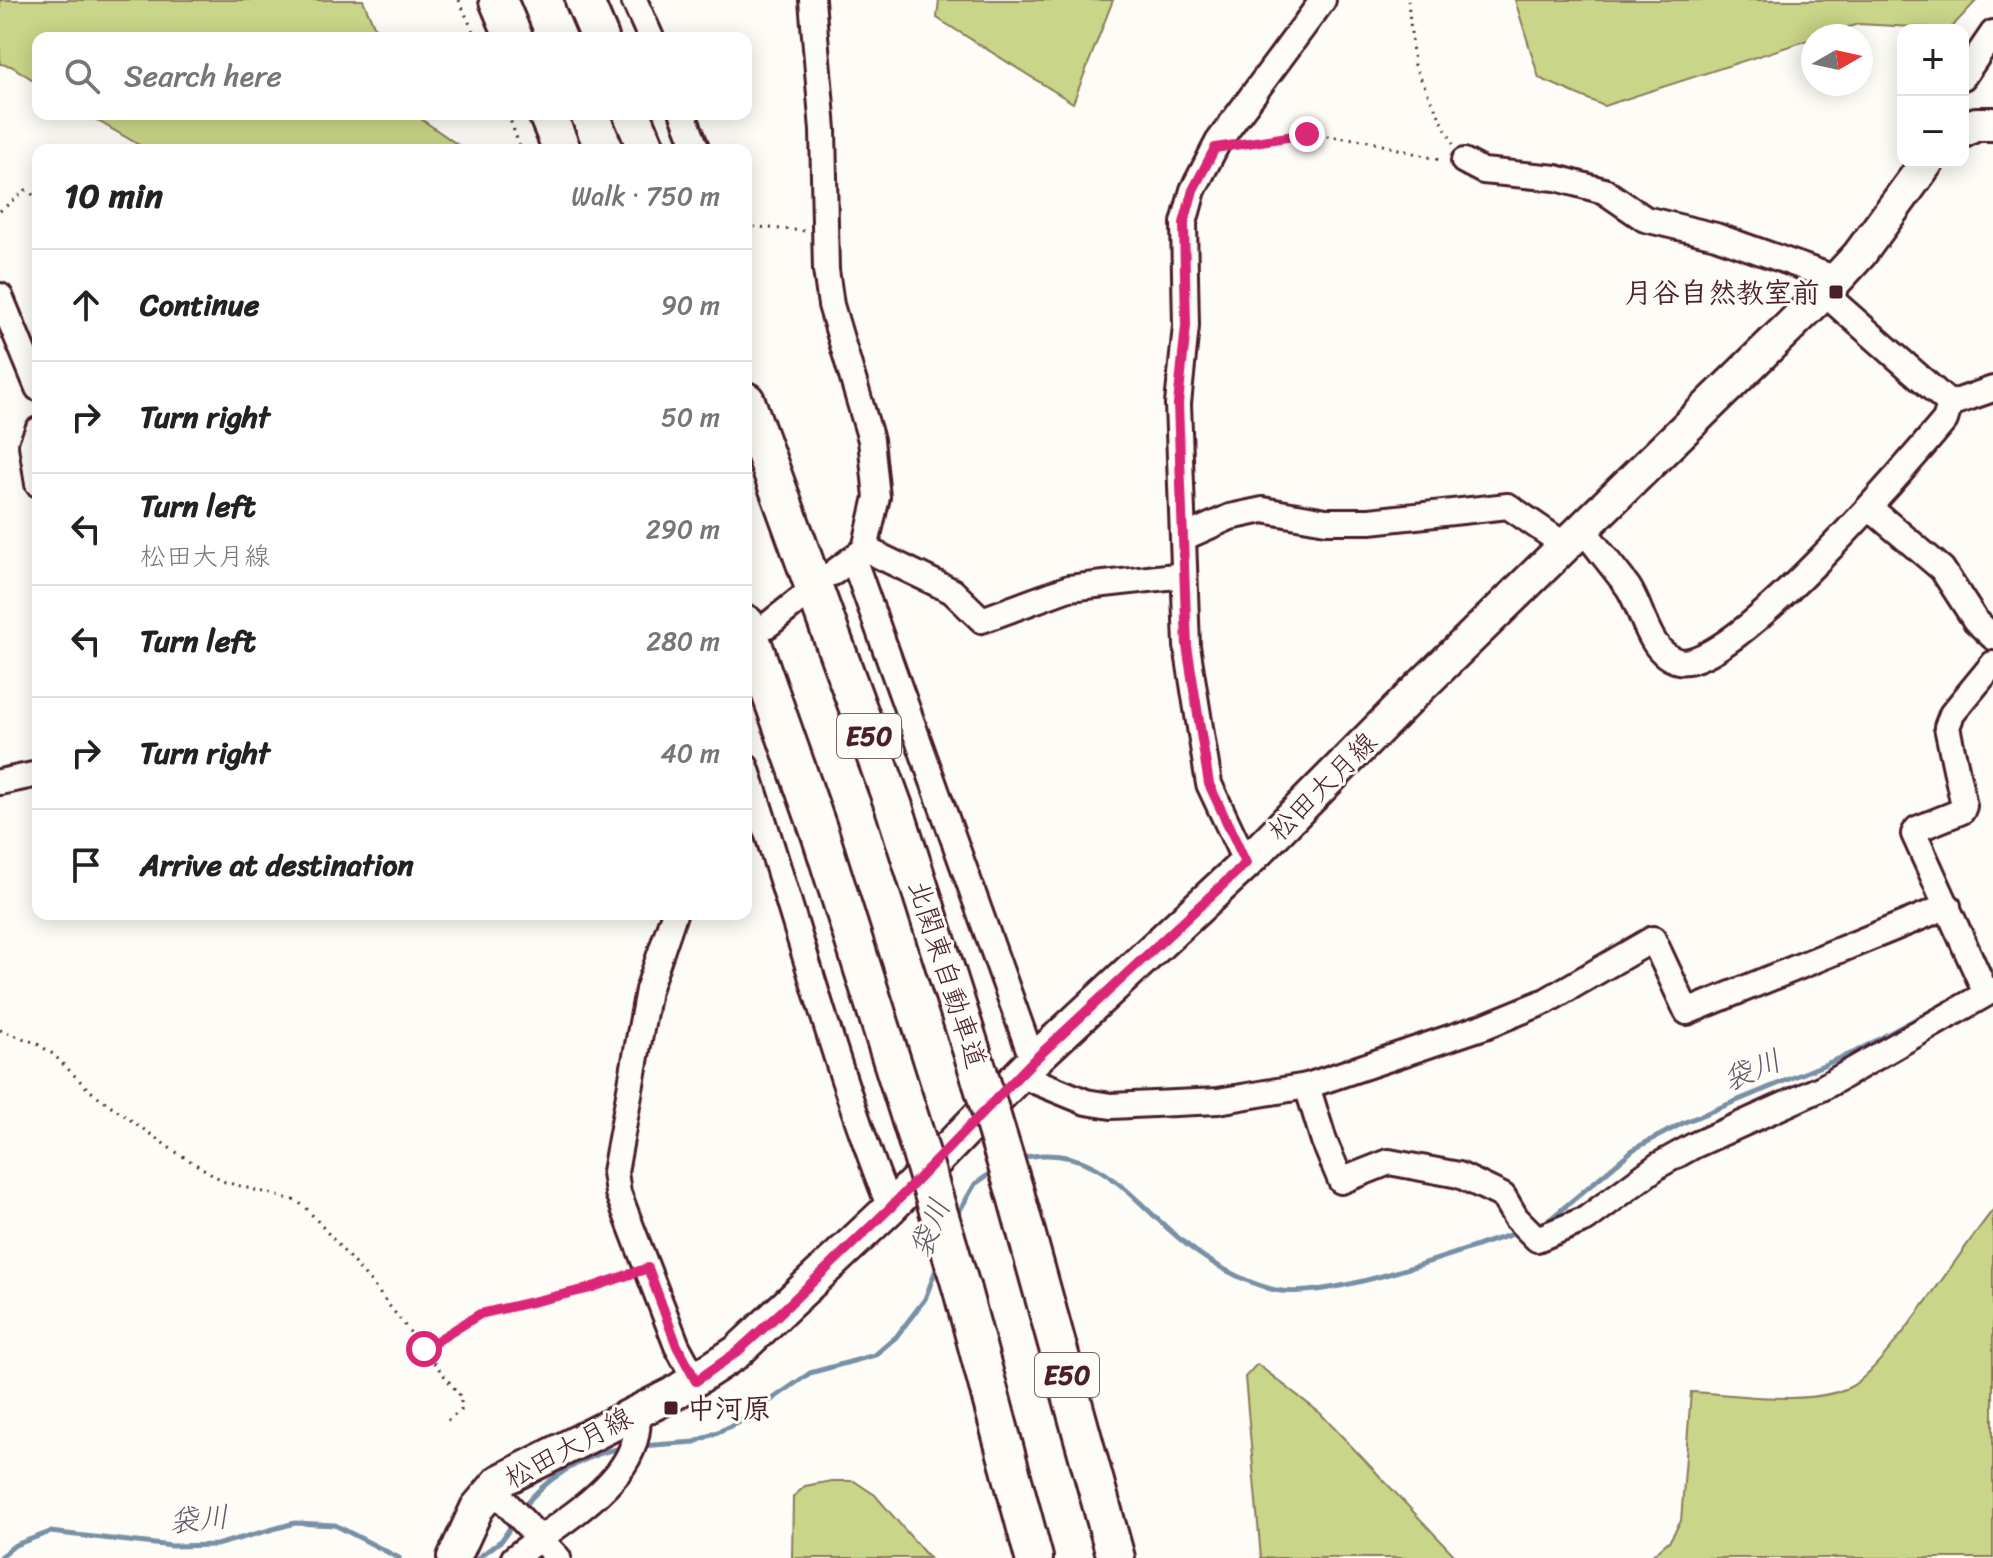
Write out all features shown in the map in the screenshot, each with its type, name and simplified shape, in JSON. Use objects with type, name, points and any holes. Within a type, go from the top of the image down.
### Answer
[{"type":"highway","points":[[498,0],[511,32]]},
{"type":"highway","points":[[584,0],[597,32]]},
{"type":"highway","points":[[550,120],[560,144]]},
{"type":"highway","points":[[634,120],[644,144]]},
{"type":"highway","name":"北関東自動車道","points":[[752,417],[894,807],[1015,1192],[1116,1558]]},
{"type":"highway","name":"E50","points":[[757,624],[962,1290],[1034,1558]]},
{"type":"main road","points":[[1969,128],[1976,124],[1993,124]]},
{"type":"main road","name":"松田大月線","points":[[457,1550],[477,1508],[529,1463],[637,1422],[696,1381],[737,1352],[890,1208],[1027,1068],[1246,863],[1831,286],[1859,255],[1923,168]]},
{"type":"street","points":[[634,0],[648,32]]},
{"type":"street","points":[[812,0],[822,103],[831,305],[871,440],[875,467],[877,497],[859,554],[1027,1068],[1086,1102],[1111,1106],[1218,1101],[1307,1086],[1455,1038],[1546,1001],[1653,939],[1687,1012],[1948,906]]},
{"type":"street","points":[[1246,863],[1209,784],[1187,646],[1178,404],[1186,326],[1184,223],[1193,190],[1215,148],[1323,0]]},
{"type":"street","points":[[1969,68],[1993,33]]},
{"type":"street","points":[[685,120],[695,144]]},
{"type":"street","points":[[1464,161],[1483,171],[1556,178],[1604,191],[1645,219],[1716,236],[1831,286],[1950,404]]},
{"type":"street","points":[[0,296],[32,373]]},
{"type":"street","points":[[1950,404],[1993,389]]},
{"type":"street","points":[[1185,537],[1230,517],[1263,510],[1326,521],[1370,521],[1508,506],[1574,538],[1630,591],[1654,641],[1670,657],[1680,662],[1692,661],[1730,637],[1741,634],[1871,509],[1945,420],[1950,404]]},
{"type":"street","points":[[1871,509],[1942,569],[1975,620],[1993,637]]},
{"type":"street","points":[[833,573],[859,554]]},
{"type":"street","points":[[859,554],[952,591],[982,620],[1069,588],[1184,575]]},
{"type":"street","points":[[757,624],[803,597]]},
{"type":"street","points":[[1307,1086],[1324,1141],[1341,1181],[1389,1162],[1459,1175],[1503,1196],[1516,1218],[1537,1239],[1586,1219],[1659,1165],[1695,1145],[1822,1088],[1989,991],[1914,834],[1917,829],[1962,811],[1964,806],[1947,727],[1952,714],[1993,664]]},
{"type":"street","points":[[0,782],[32,775]]},
{"type":"street","points":[[752,785],[858,1125],[890,1208]]},
{"type":"street","points":[[672,920],[648,990],[615,1172],[618,1193],[677,1346],[696,1381]]},
{"type":"street","points":[[514,1558],[534,1533],[613,1480],[631,1455],[637,1422]]},
{"type":"street","points":[[496,1492],[558,1558]]},
{"type":"path","points":[[459,0],[473,32]]},
{"type":"path","points":[[1408,0],[1414,65],[1439,120],[1464,161]]},
{"type":"path","points":[[510,120],[519,144]]},
{"type":"path","points":[[1215,148],[1307,134],[1364,140],[1436,161],[1464,161]]},
{"type":"path","points":[[0,211],[26,190],[32,194]]},
{"type":"path","points":[[752,227],[826,233]]},
{"type":"path","points":[[0,1030],[36,1043],[53,1054],[89,1090],[171,1149],[225,1182],[297,1201],[322,1223],[424,1349],[463,1405],[445,1423]]},
{"type":"path","points":[[424,1349],[480,1314],[587,1289],[648,1268]]},
{"type":"green space","points":[[0,0],[363,0],[376,32],[32,32],[32,79],[11,66],[0,64]]},
{"type":"green space","points":[[939,0],[1113,0],[1073,103],[937,18]]},
{"type":"green space","points":[[1515,0],[1977,0],[1955,24],[1801,24],[1801,42],[1604,106],[1539,78]]},
{"type":"green space","points":[[96,120],[422,120],[456,144],[138,144]]},
{"type":"green space","points":[[1993,1210],[1993,1558],[1649,1558],[1670,1540],[1681,1521],[1691,1392],[1794,1398],[1833,1393],[1850,1387],[1864,1377],[1902,1334]]},
{"type":"green space","points":[[1257,1364],[1320,1413],[1457,1558],[1261,1558],[1245,1377]]},
{"type":"green space","points":[[854,1481],[875,1495],[929,1558],[792,1558],[793,1497],[805,1486]]},
{"type":"waterway","name":"袋川","points":[[1542,1226],[1634,1149],[1685,1122],[1855,1052],[1975,987]]},
{"type":"waterway","name":"袋川","points":[[1017,1159],[1045,1155],[1069,1157],[1091,1165],[1111,1178],[1205,1258],[1271,1289],[1294,1292],[1356,1283],[1513,1234]]},
{"type":"waterway","name":"袋川","points":[[956,1217],[975,1184],[994,1171]]},
{"type":"waterway","name":"袋川","points":[[640,1446],[695,1442],[738,1423],[810,1373],[875,1355],[896,1337],[925,1299],[938,1264]]},
{"type":"waterway","name":"袋川","points":[[521,1511],[540,1489],[566,1470],[594,1456],[622,1448]]},
{"type":"waterway","name":"袋川","points":[[478,1558],[502,1540],[514,1522]]},
{"type":"waterway","name":"袋川","points":[[0,1557],[15,1545],[50,1532],[172,1546],[216,1545],[295,1523],[335,1525],[399,1558]]},
{"type":"place","name":"月谷自然教室前","points":[[1836,292]]},
{"type":"place","name":"中河原","points":[[671,1408]]},
{"type":"route","points":[[424,1349],[480,1314],[587,1289],[626,1273],[648,1268],[677,1346],[696,1381],[716,1369],[779,1314],[890,1208],[1033,1061],[1246,863],[1209,784],[1187,646],[1178,404],[1186,326],[1184,223],[1193,190],[1215,148],[1307,134]]}]
